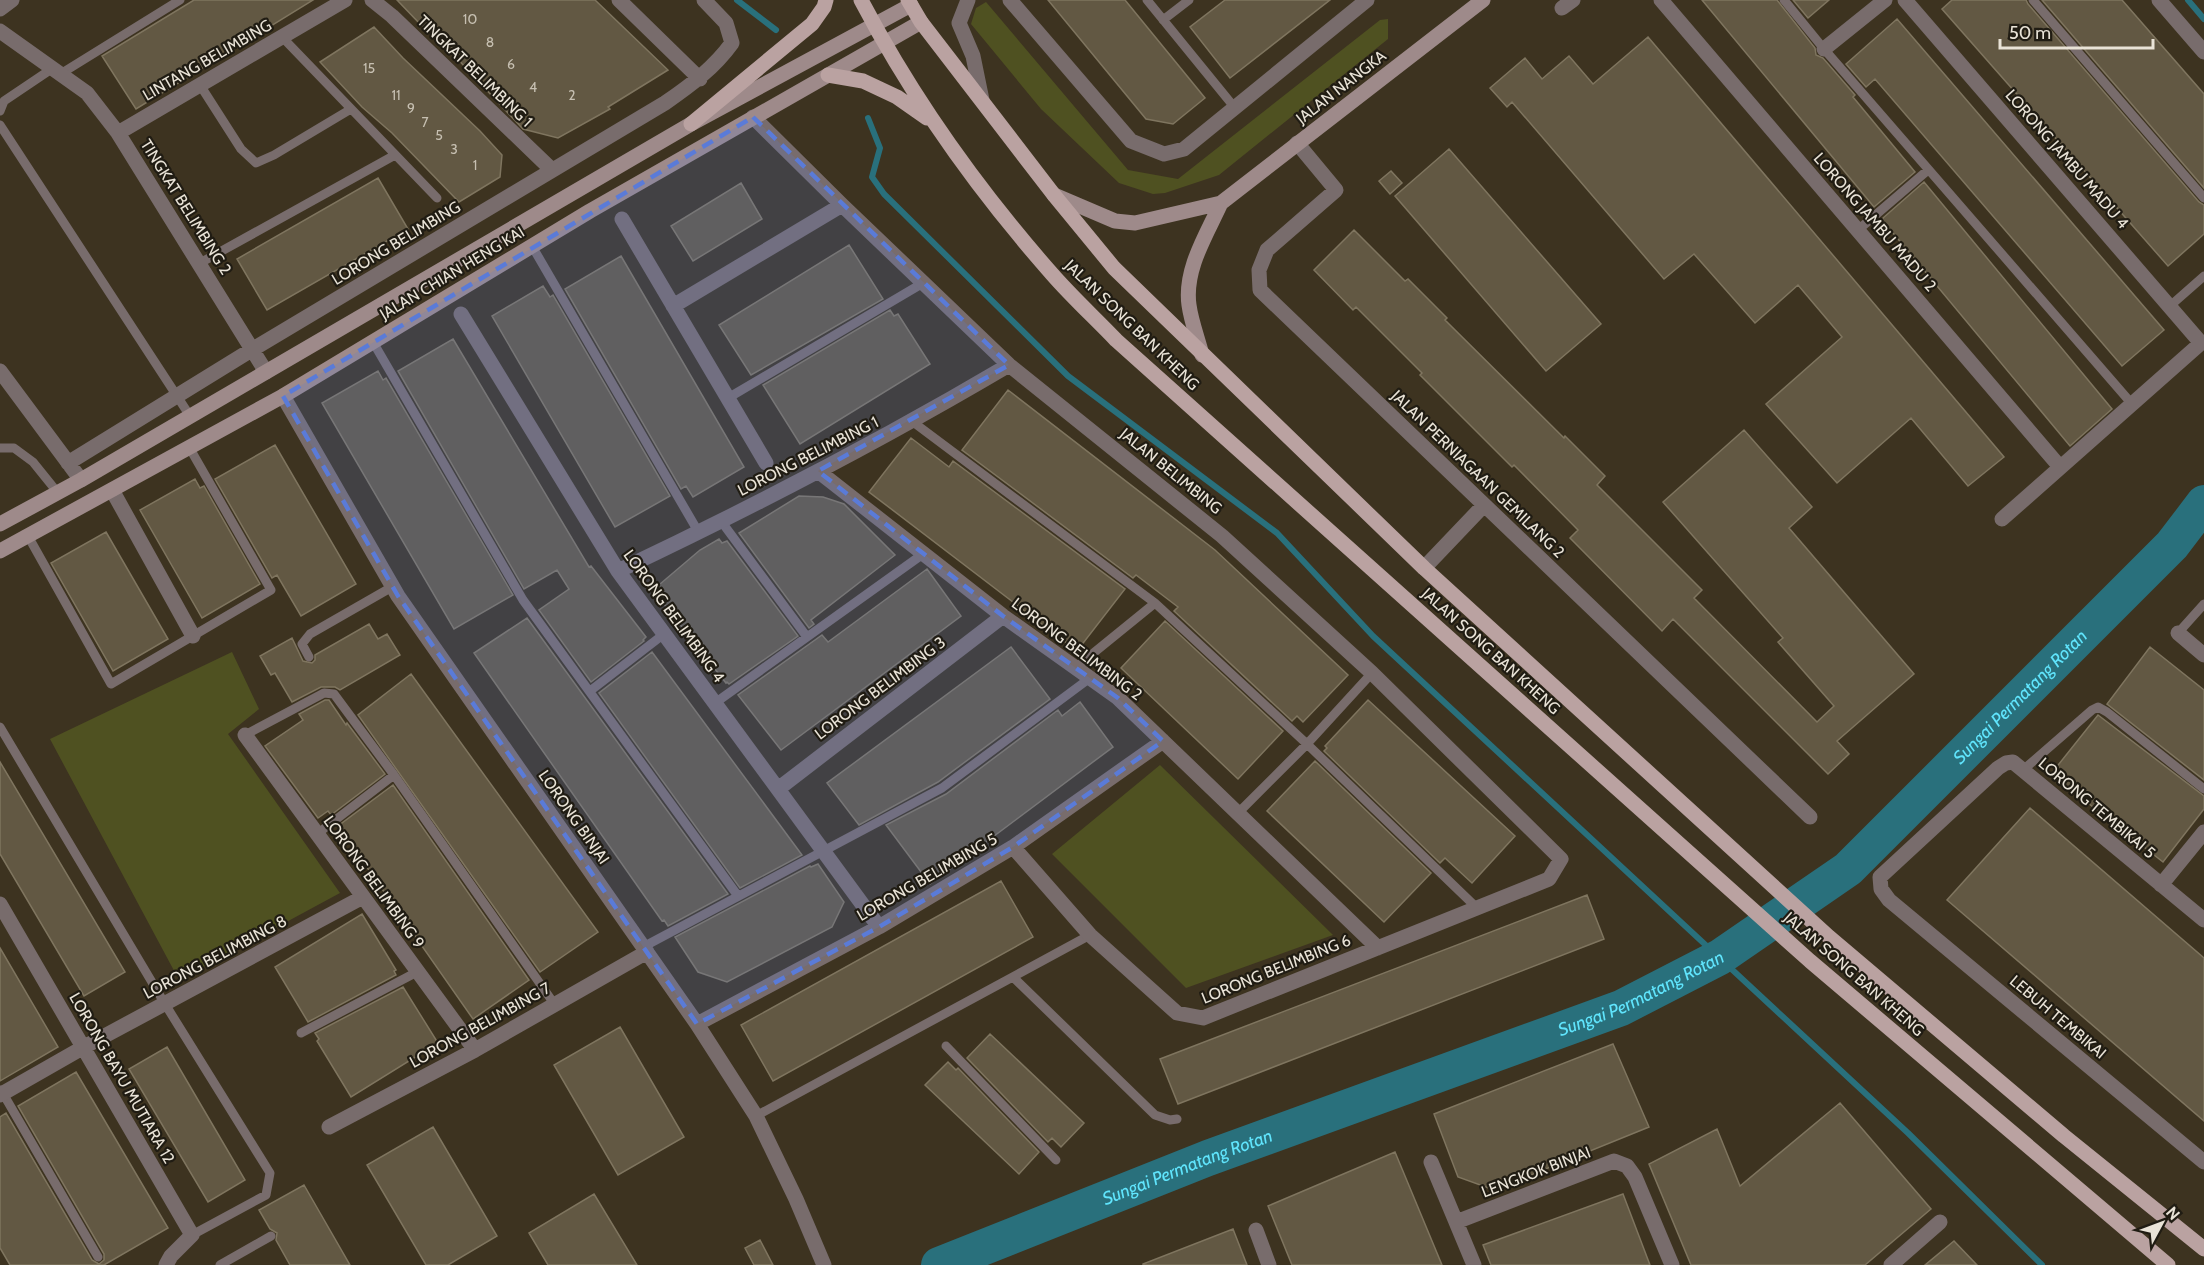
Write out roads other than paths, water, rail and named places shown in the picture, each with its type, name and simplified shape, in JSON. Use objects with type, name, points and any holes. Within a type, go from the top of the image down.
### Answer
[{"type":"main road","points":[[691,124],[812,24],[826,0]]},
{"type":"main road","name":"JALAN SONG BAN KHENG","points":[[861,0],[884,43],[934,124],[1053,275],[1116,340],[1810,961],[2168,1265]]},
{"type":"main road","name":"JALAN NANGKA","points":[[1054,195],[1115,221],[1135,222],[1221,202],[1483,0]]},
{"type":"main road","name":"JALAN CHIAN HENG KAI","points":[[0,524],[81,480],[691,124],[910,2]]},
{"type":"main road","name":"JALAN SONG BAN KHENG","points":[[910,2],[921,22],[1054,195],[1114,268],[1202,355],[1424,568],[1829,938],[2064,1136],[2204,1249]]},
{"type":"main road","name":"JALAN CHIAN HENG KAI","points":[[0,551],[282,396],[590,211],[921,22]]},
{"type":"main road","points":[[828,75],[863,81],[897,97],[934,124]]},
{"type":"main road","name":"JALAN NANGKA","points":[[1202,355],[1189,304],[1189,284],[1193,267],[1221,202]]},
{"type":"street","points":[[0,9],[12,0]]},
{"type":"street","name":"LINTANG BELIMBING","points":[[118,133],[345,0]]},
{"type":"street","name":"TINGKAT BELIMBING 1","points":[[372,0],[392,16],[552,170]]},
{"type":"street","points":[[619,0],[700,78]]},
{"type":"street","name":"LORONG BELIMBING","points":[[68,463],[253,349],[665,103],[700,78],[721,58],[732,43],[726,23],[704,0]]},
{"type":"street","points":[[968,0],[959,23],[973,56],[982,100]]},
{"type":"street","points":[[1010,0],[1131,141],[1164,154],[1184,149],[1367,0]]},
{"type":"street","name":"LORONG JAMBU MADU 2","points":[[1661,0],[2060,467]]},
{"type":"street","points":[[1824,49],[1885,0]]},
{"type":"street","name":"LORONG JAMBU MADU 4","points":[[1905,0],[2201,343],[2132,404]]},
{"type":"street","points":[[2159,0],[2204,52]]},
{"type":"street","name":"TINGKAT BELIMBING 2","points":[[0,31],[87,93],[118,133],[266,372]]},
{"type":"street","name":"JALAN BELIMBING","points":[[753,117],[1010,365],[1222,536],[1372,673],[1561,859]]},
{"type":"street","name":"JALAN PERNIAGAAN GEMILANG 2","points":[[1298,143],[1336,190],[1267,250],[1259,270],[1260,290],[1810,817]]},
{"type":"street","points":[[673,306],[842,205]]},
{"type":"street","points":[[622,219],[766,463]]},
{"type":"street","name":"LORONG BELIMBING 4","points":[[461,314],[618,571],[879,927]]},
{"type":"street","name":"LORONG BELIMBING 1","points":[[618,571],[699,533],[913,422],[1010,365]]},
{"type":"street","points":[[0,371],[81,480]]},
{"type":"street","name":"LORONG BINJAI","points":[[282,396],[392,587],[697,1024],[756,1116],[796,1198],[824,1265]]},
{"type":"street","points":[[2002,519],[2132,404]]},
{"type":"street","name":"LORONG BELIMBING 2","points":[[818,471],[1003,616],[1118,698],[1378,948]]},
{"type":"street","points":[[112,490],[193,636]]},
{"type":"street","points":[[1424,568],[1484,505]]},
{"type":"street","name":"LORONG BELIMBING 3","points":[[778,789],[1003,616]]},
{"type":"street","points":[[2178,633],[2204,655]]},
{"type":"street","name":"LORONG BELIMBING 9","points":[[245,735],[475,1050]]},
{"type":"street","name":"LORONG BELIMBING 5","points":[[697,1024],[879,927],[1013,847],[1163,741]]},
{"type":"street","name":"LORONG TEMBIKAI 5","points":[[1889,900],[1881,889],[1880,878],[1998,768],[2013,762],[2204,920]]},
{"type":"street","points":[[2161,885],[2204,832]]},
{"type":"street","name":"LORONG BELIMBING 6","points":[[1013,847],[1089,935],[1177,1013],[1203,1018],[1549,879],[1561,859]]},
{"type":"street","name":"LORONG BELIMBING 8","points":[[1,1092],[363,897]]},
{"type":"street","name":"LEBUH TEMBIKAI","points":[[1889,900],[2204,1162]]},
{"type":"street","name":"LORONG BAYU MUTIARA 12","points":[[0,904],[192,1235]]},
{"type":"street","name":"LORONG BELIMBING 7","points":[[329,1127],[555,1005],[645,949]]},
{"type":"street","name":"LENGKOK BINJAI","points":[[1456,1222],[1614,1161],[1627,1166],[1635,1177],[1672,1265]]},
{"type":"street","points":[[1431,1162],[1474,1265]]},
{"type":"street","points":[[1891,1265],[1940,1222]]},
{"type":"street","points":[[1256,1230],[1269,1265]]},
{"type":"street","points":[[166,1265],[171,1256],[192,1235]]},
{"type":"lane","points":[[0,111],[4,101],[180,0]]},
{"type":"lane","points":[[1147,0],[1235,108]]},
{"type":"lane","points":[[1163,20],[1189,0]]},
{"type":"lane","points":[[1784,0],[1928,170],[2132,404]]},
{"type":"lane","points":[[2033,0],[2204,198]]},
{"type":"lane","points":[[282,37],[437,198]]},
{"type":"lane","points":[[200,85],[241,149],[256,163],[351,110]]},
{"type":"lane","points":[[0,125],[190,416]]},
{"type":"lane","points":[[200,263],[395,155]]},
{"type":"lane","points":[[1858,230],[1928,170]]},
{"type":"lane","points":[[532,246],[699,533]]},
{"type":"lane","points":[[2170,306],[2204,276]]},
{"type":"lane","points":[[728,399],[923,283]]},
{"type":"lane","points":[[373,342],[523,600],[738,896]]},
{"type":"lane","points":[[913,422],[1155,603],[1307,744],[1477,908]]},
{"type":"lane","points":[[28,536],[111,684],[271,590],[189,447]]},
{"type":"lane","points":[[0,448],[14,448],[33,462],[58,493]]},
{"type":"lane","points":[[721,521],[807,637]]},
{"type":"lane","points":[[715,703],[923,554]]},
{"type":"lane","points":[[309,657],[302,644],[310,634],[392,587]]},
{"type":"lane","points":[[1075,668],[1155,603]]},
{"type":"lane","points":[[2178,633],[2204,604]]},
{"type":"lane","points":[[590,691],[664,634]]},
{"type":"lane","points":[[1238,813],[1307,744],[1372,673]]},
{"type":"lane","points":[[645,949],[738,896],[942,788],[1090,678]]},
{"type":"lane","points":[[245,735],[324,693],[333,694],[394,775],[555,1005]]},
{"type":"lane","points":[[2023,770],[2098,707],[2204,789]]},
{"type":"lane","points":[[0,727],[165,1004],[270,1173],[266,1195],[192,1235]]},
{"type":"lane","points":[[317,834],[394,775]]},
{"type":"lane","points":[[756,1116],[1089,935]]},
{"type":"lane","points":[[301,1032],[417,972]]},
{"type":"lane","points":[[1013,976],[1155,1115],[1170,1120],[1177,1119]]},
{"type":"lane","points":[[946,1046],[1056,1160]]},
{"type":"lane","points":[[1,1092],[99,1257]]},
{"type":"lane","points":[[220,1265],[271,1236]]},
{"type":"waterway","points":[[737,0],[776,30]]},
{"type":"waterway","points":[[2188,0],[2204,19]]},
{"type":"waterway","points":[[868,118],[880,148],[872,177],[884,194],[1068,376],[1277,533],[1373,636],[1908,1133],[2042,1265]]},
{"type":"waterway","name":"Sungai Permatang Rotan","points":[[939,1265],[1208,1158],[1621,1008],[1720,957],[1848,869],[2172,545],[2204,503]]}]
